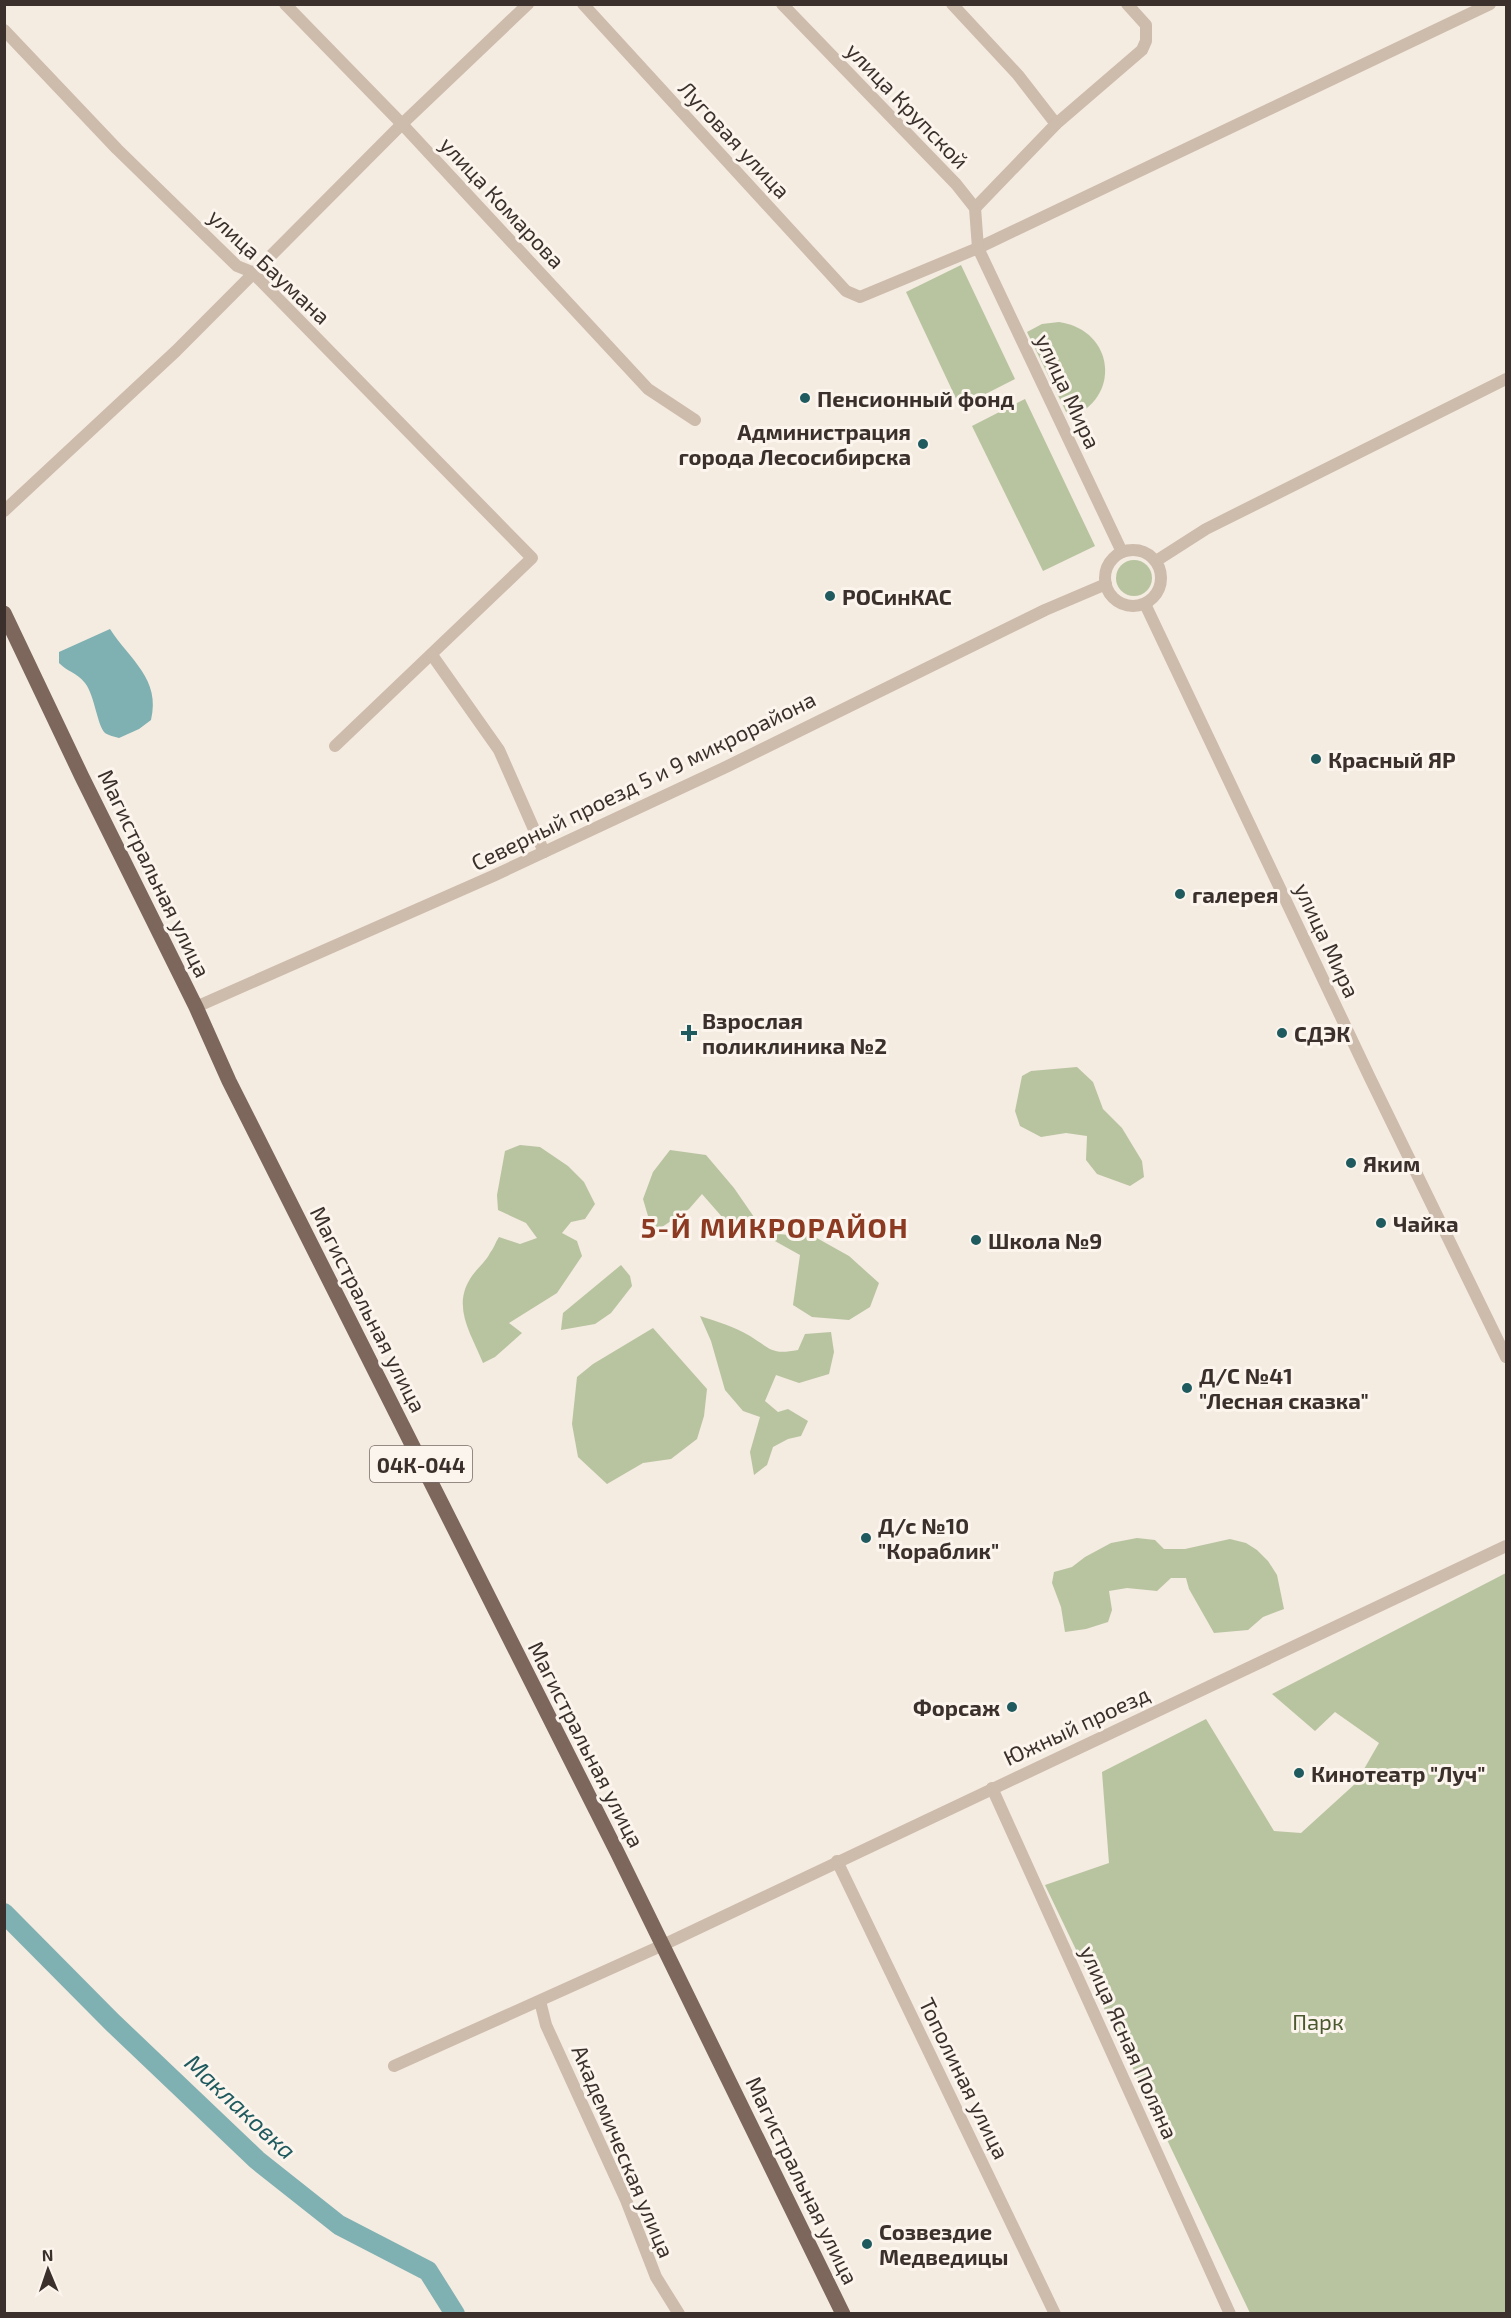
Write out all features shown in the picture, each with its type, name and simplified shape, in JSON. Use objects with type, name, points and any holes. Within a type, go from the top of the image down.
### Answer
[{"type":"main road","name":"Магистральная улица","points":[[4,613],[196,1007],[229,1081],[663,1944],[843,2313]]},
{"type":"street","name":"улица Комарова","points":[[285,4],[402,124],[648,389],[695,420]]},
{"type":"street","points":[[4,511],[176,351],[252,272],[402,124],[528,4]]},
{"type":"street","name":"улица Крупской","points":[[782,4],[956,184],[975,208]]},
{"type":"street","points":[[952,4],[1018,75],[1056,123]]},
{"type":"street","points":[[1126,4],[1146,25],[1146,41],[1142,50],[1056,123],[975,208],[978,248],[1490,4]]},
{"type":"street","name":"Луговая улица","points":[[590,7],[846,291],[860,297],[978,248]]},
{"type":"street","name":"улица Баумана","points":[[4,30],[117,150],[237,266],[252,272],[532,558],[432,655]]},
{"type":"street","name":"улица Мира","points":[[978,248],[1122,552]]},
{"type":"street","points":[[1156,561],[1206,529],[1506,379]]},
{"type":"street","points":[[1140,551],[1156,561],[1161,571],[1160,588],[1145,604],[1133,606],[1121,603],[1111,596],[1105,575],[1114,557],[1122,552],[1140,551]]},
{"type":"street","name":"Северный проезд 5 и 9 микрорайона","points":[[196,1007],[544,852],[728,766],[1045,610],[1106,584]]},
{"type":"street","name":"улица Мира","points":[[1145,604],[1370,1078],[1506,1357]]},
{"type":"street","points":[[335,746],[432,655],[499,750],[544,852]]},
{"type":"street","name":"Южный проезд","points":[[394,2066],[663,1944],[1373,1611],[1506,1546]]},
{"type":"street","name":"улица Ясная Поляна","points":[[992,1788],[1230,2313]]},
{"type":"street","name":"Тополиная улица","points":[[837,1861],[1055,2313]]},
{"type":"street","name":"Академическая улица","points":[[540,2001],[546,2025],[626,2200],[656,2277],[679,2313]]},
{"type":"green space","points":[[961,265],[1015,379],[960,407],[906,292]]},
{"type":"green space","points":[[1059,322],[1078,328],[1092,338],[1101,351],[1105,366],[1104,381],[1098,396],[1086,409],[1069,418],[1027,332],[1042,324]]},
{"type":"green space","points":[[1025,399],[1095,546],[1043,571],[972,426]]},
{"type":"green space","points":[[1134,560],[1146,566],[1152,578],[1146,590],[1134,596],[1122,590],[1116,578],[1122,566]]},
{"type":"green space","points":[[1077,1067],[1093,1082],[1103,1109],[1122,1128],[1142,1161],[1144,1177],[1130,1186],[1097,1174],[1086,1160],[1087,1136],[1066,1133],[1041,1137],[1020,1126],[1015,1111],[1022,1076],[1031,1071]]},
{"type":"green space","points":[[520,1145],[540,1147],[568,1166],[584,1182],[595,1204],[585,1219],[571,1222],[562,1233],[577,1241],[582,1256],[557,1293],[509,1323],[522,1333],[495,1357],[483,1363],[469,1332],[463,1311],[465,1290],[499,1237],[520,1244],[537,1238],[526,1223],[498,1210],[497,1195],[505,1151]]},
{"type":"green space","points":[[670,1150],[706,1155],[734,1188],[765,1233],[815,1237],[849,1256],[879,1283],[870,1307],[849,1320],[812,1317],[793,1305],[800,1255],[773,1240],[742,1231],[723,1218],[702,1194],[689,1209],[653,1233],[643,1199],[653,1172]]},
{"type":"green space","points":[[621,1265],[630,1276],[632,1286],[611,1313],[595,1324],[561,1330],[563,1313]]},
{"type":"green space","points":[[700,1316],[738,1330],[767,1347],[782,1352],[798,1350],[805,1334],[831,1332],[834,1352],[829,1374],[799,1383],[776,1375],[765,1401],[778,1412],[788,1409],[808,1421],[801,1436],[788,1439],[773,1447],[767,1465],[754,1475],[750,1452],[760,1417],[743,1411],[725,1390],[711,1341]]},
{"type":"green space","points":[[653,1328],[707,1389],[704,1416],[697,1439],[671,1459],[643,1463],[607,1484],[578,1457],[572,1424],[577,1377],[593,1364]]},
{"type":"green space","points":[[1137,1538],[1155,1540],[1164,1549],[1185,1549],[1230,1539],[1246,1543],[1268,1561],[1277,1575],[1284,1609],[1263,1617],[1248,1630],[1214,1633],[1189,1589],[1186,1578],[1171,1578],[1157,1591],[1127,1588],[1109,1591],[1112,1610],[1108,1622],[1086,1629],[1065,1632],[1061,1607],[1052,1583],[1054,1572],[1072,1567],[1111,1543]]},
{"type":"green space","name":"Парк","points":[[1506,1573],[1506,2313],[1250,2313],[1045,1885],[1109,1863],[1102,1772],[1206,1719],[1274,1831],[1301,1833],[1356,1783],[1379,1743],[1335,1712],[1315,1731],[1272,1694]]},
{"type":"water","points":[[110,629],[142,671],[152,693],[151,720],[139,729],[119,738],[106,734],[102,729],[85,683],[59,663],[59,652]]},
{"type":"waterway","name":"Маклаковка","points":[[4,1913],[112,2022],[257,2160],[339,2225],[428,2271],[455,2314]]},
{"type":"place","name":"Пенсионный фонд","points":[[805,398]]},
{"type":"place","name":"Администрация города Лесосибирска","points":[[923,444]]},
{"type":"place","name":"РОСинКАС","points":[[830,596]]},
{"type":"place","name":"Красный ЯР","points":[[1316,759]]},
{"type":"place","name":"галерея","points":[[1180,894]]},
{"type":"place","name":"Взрослая поликлиника №2","points":[[689,1033]]},
{"type":"place","name":"СДЭК","points":[[1282,1033]]},
{"type":"place","name":"Яким","points":[[1351,1163]]},
{"type":"place","name":"Чайка","points":[[1381,1223]]},
{"type":"place","name":"Школа №9","points":[[976,1240]]},
{"type":"place","name":"Д/С №41 \"Лесная сказка\"","points":[[1187,1388]]},
{"type":"place","name":"Д/с №10 \"Кораблик\"","points":[[866,1538]]},
{"type":"place","name":"Форсаж","points":[[1012,1707]]},
{"type":"place","name":"Кинотеатр \"Луч\"","points":[[1299,1773]]},
{"type":"place","name":"Созвездие Медведицы","points":[[867,2244]]},
{"type":"district","name":"5-Й МИКРОРАЙОН","points":[[775,1227]]}]
